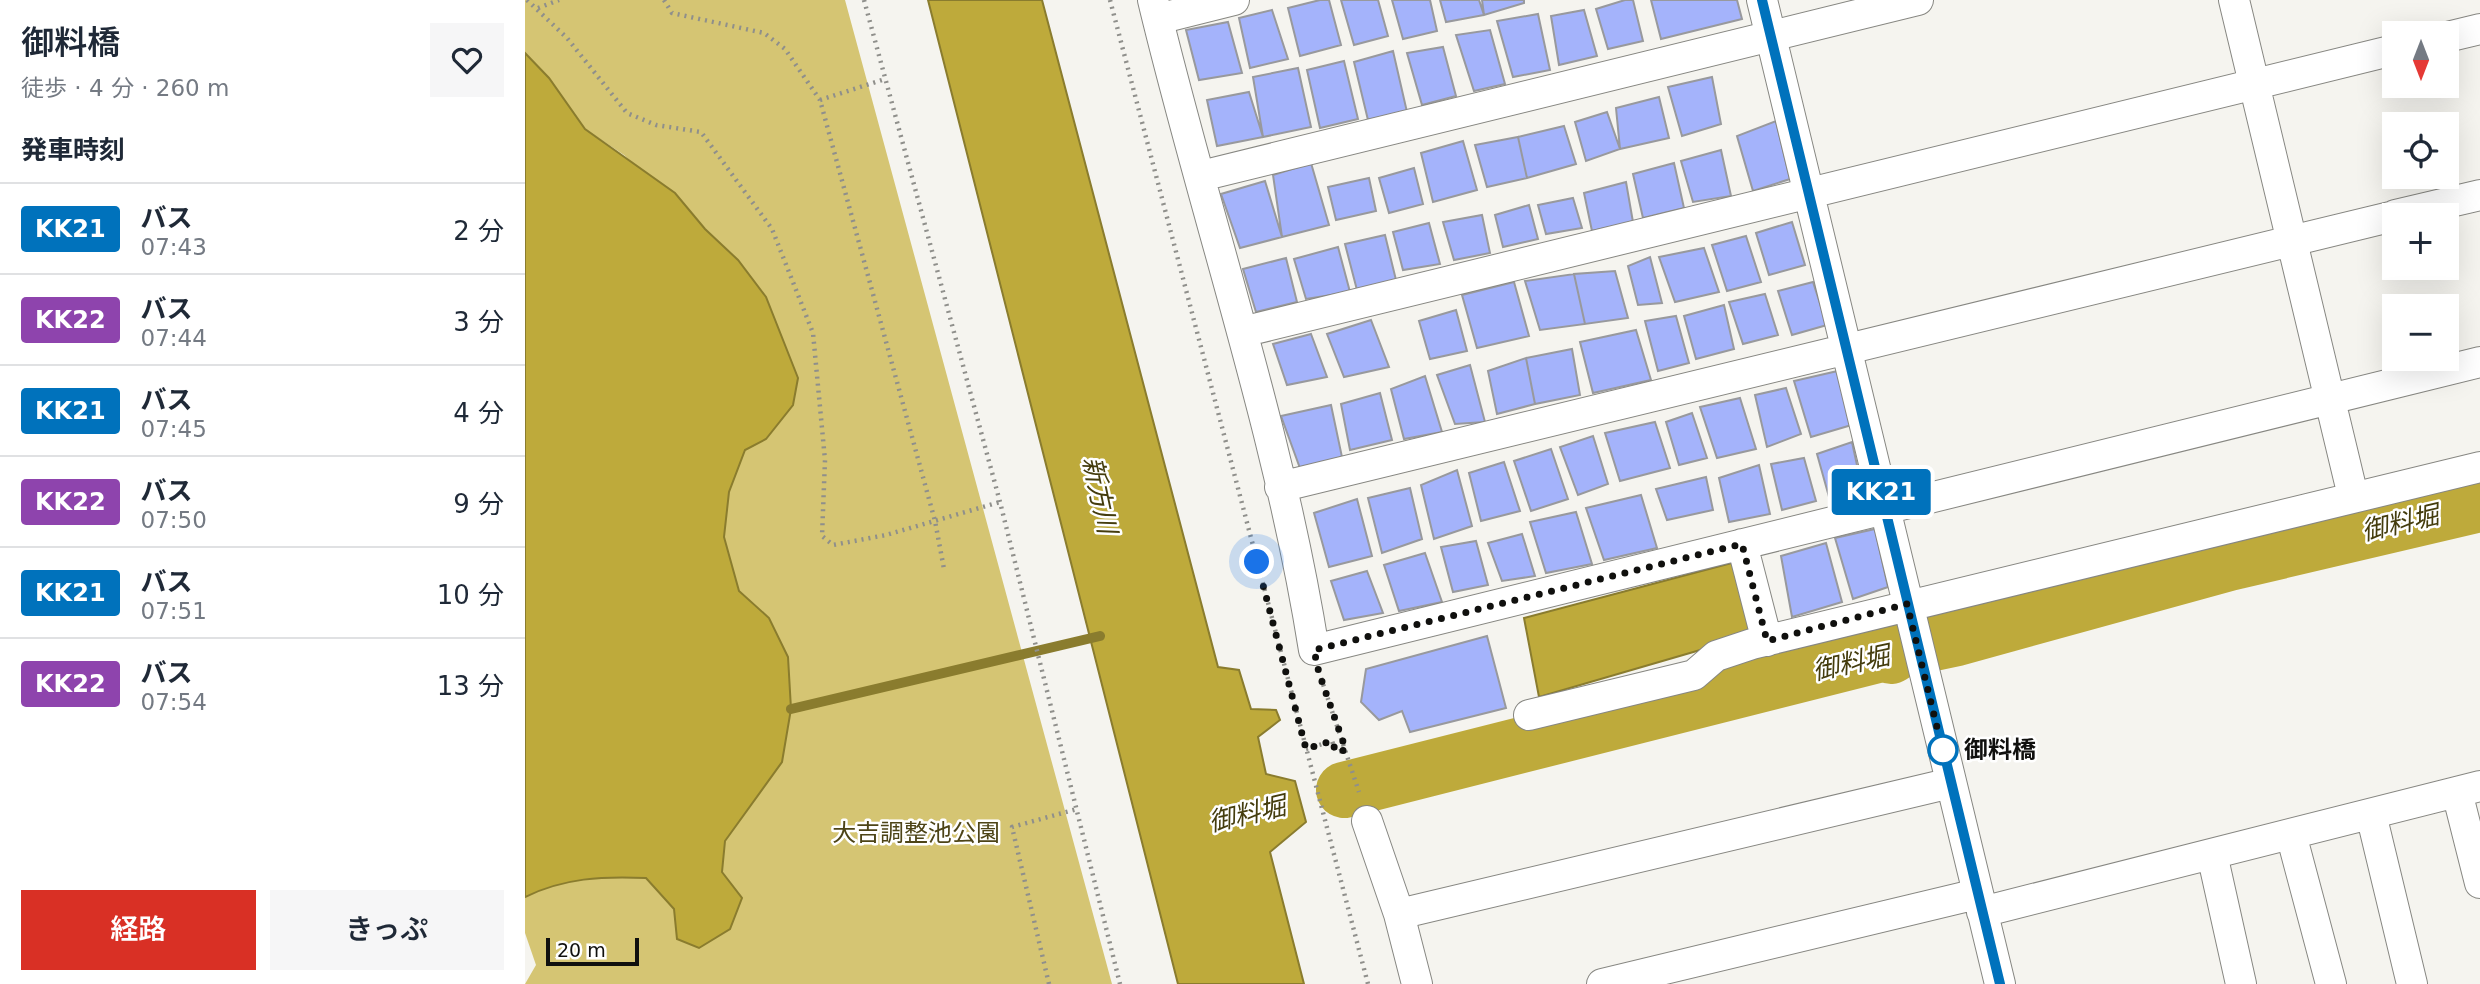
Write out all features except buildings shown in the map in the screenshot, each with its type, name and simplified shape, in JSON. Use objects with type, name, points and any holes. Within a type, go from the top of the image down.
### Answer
[{"type":"street","points":[[1234,0],[1155,9],[1242,332],[1280,487],[1314,650],[2480,362]]},
{"type":"street","points":[[1762,0],[2000,984]]},
{"type":"street","points":[[1201,176],[1918,0]]},
{"type":"street","points":[[2234,0],[2353,496]]},
{"type":"street","points":[[2459,34],[2480,29]]},
{"type":"street","points":[[1242,332],[2382,53]]},
{"type":"street","points":[[2446,203],[2480,195]]},
{"type":"street","points":[[1280,487],[2382,218]]},
{"type":"street","points":[[1529,715],[1694,675],[1716,656],[1767,641],[1909,612],[2353,496],[2480,467]]},
{"type":"street","points":[[1742,544],[1767,641]]},
{"type":"street","points":[[1399,914],[1951,783]]},
{"type":"street","points":[[1602,984],[2212,854],[2469,789],[2480,883]]},
{"type":"street","points":[[1365,813],[1399,914],[1417,984]]},
{"type":"street","points":[[2371,814],[2412,984]]},
{"type":"street","points":[[2291,834],[2331,984]]},
{"type":"street","points":[[2212,854],[2241,984]]},
{"type":"path","points":[[527,0],[567,38],[627,113],[656,125],[701,132],[772,229],[813,333],[825,460],[822,536],[832,545],[935,521],[1000,502]]},
{"type":"path","points":[[538,8],[559,0]]},
{"type":"path","points":[[664,0],[672,13],[764,33],[785,49],[820,100],[935,521],[944,569]]},
{"type":"path","points":[[864,0],[1000,502],[1120,984]]},
{"type":"path","points":[[1110,0],[1368,984]]},
{"type":"path","points":[[820,100],[885,79]]},
{"type":"path","points":[[1314,650],[1365,813]]},
{"type":"path","points":[[1306,749],[1332,741],[1336,752],[1346,750]]},
{"type":"path","points":[[1049,984],[1011,827],[1077,809]]},
{"type":"green space","name":"大吉調整池公園","points":[[525,0],[845,0],[1112,984],[525,984],[536,965],[525,933],[525,897],[569,882],[614,877],[646,878],[674,909],[722,872],[725,841],[782,762],[791,709],[788,657],[769,618],[739,591],[724,537],[729,492],[745,450],[766,439],[797,378],[738,260],[624,155],[585,129],[549,78],[525,53]]},
{"type":"water","name":"新方川","points":[[928,0],[1042,0],[1218,667],[1239,670],[1251,709],[1276,710],[1280,720],[1258,737],[1266,774],[1295,781],[1306,822],[1270,852],[1304,984],[1178,984]]},
{"type":"water","points":[[525,53],[549,78],[585,129],[675,193],[705,229],[738,260],[766,297],[798,378],[793,405],[766,439],[745,450],[729,492],[724,537],[739,591],[769,618],[788,657],[791,709],[782,762],[725,841],[722,872],[742,898],[730,929],[699,948],[677,939],[674,909],[646,878],[614,877],[569,882],[525,897]]},
{"type":"water","points":[[1743,560],[1762,632],[1539,697],[1524,618]]},
{"type":"waterway","name":"御料堀","points":[[1344,790],[1885,653],[1891,656],[1900,650],[1957,638],[2229,563],[2480,504]]},
{"type":"waterway","points":[[791,709],[1100,636]]},
{"type":"bus line","name":"KK21","points":[[1762,0],[2000,984]]},
{"type":"place","name":"御料橋","points":[[1943,750]]},
{"type":"route","points":[[1257,562],[1306,749],[1332,741],[1336,752],[1346,750],[1319,673],[1314,650],[1742,544],[1767,641],[1907,604],[1945,760],[1943,750]]}]
